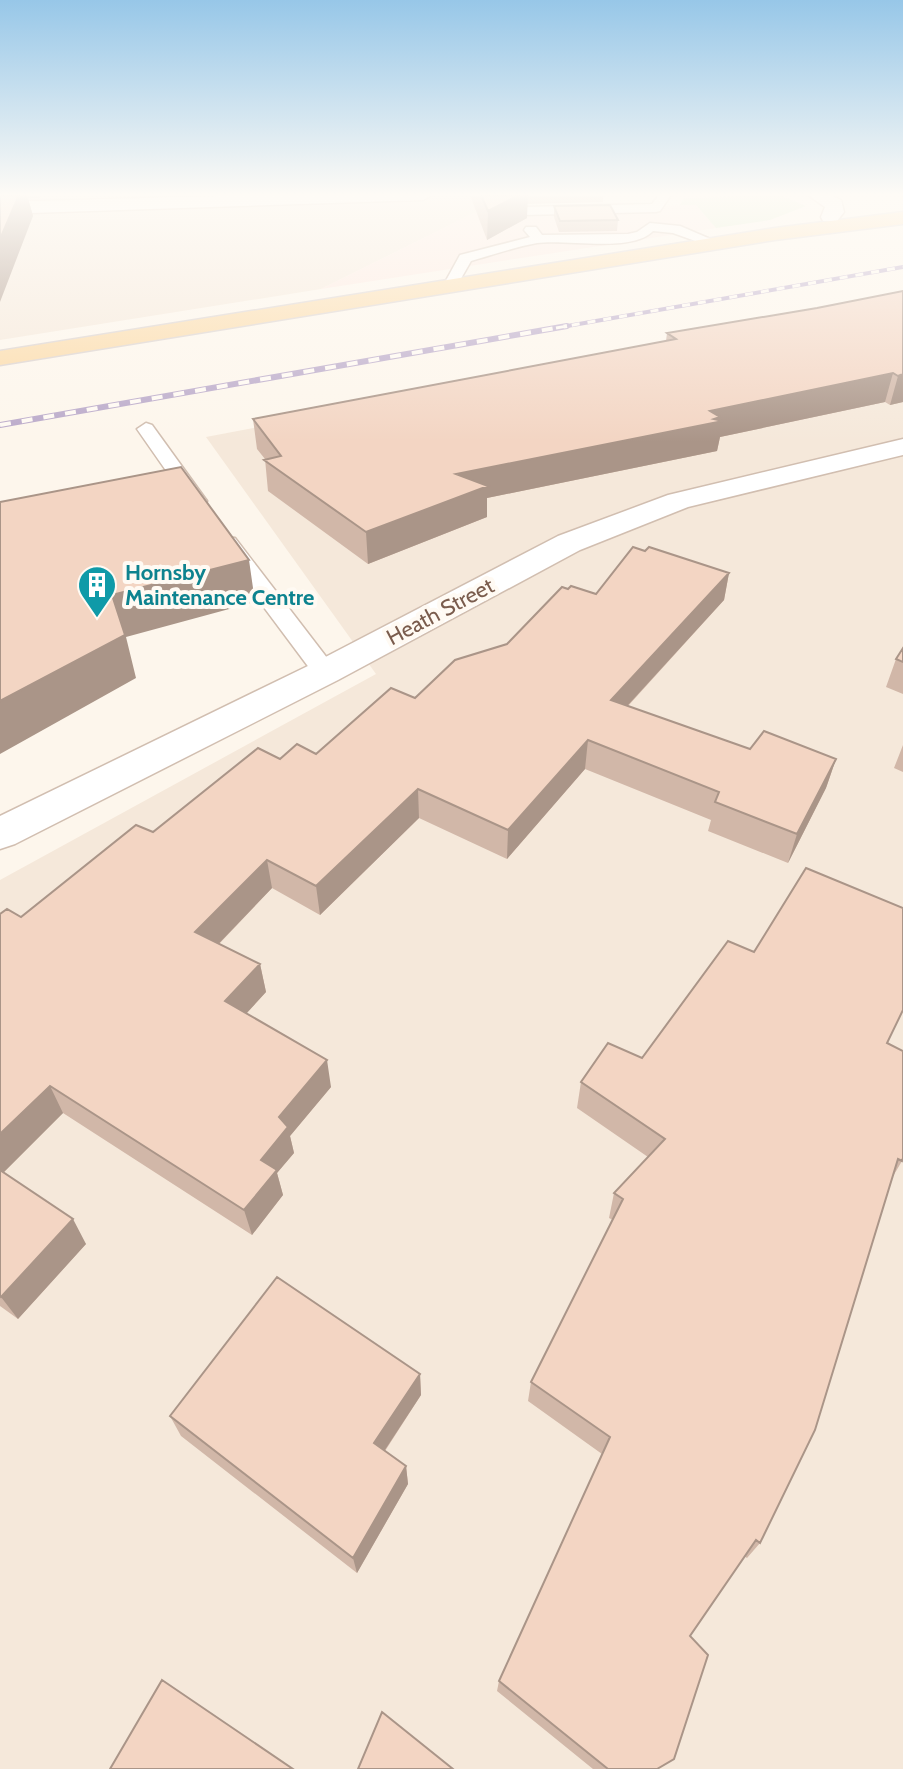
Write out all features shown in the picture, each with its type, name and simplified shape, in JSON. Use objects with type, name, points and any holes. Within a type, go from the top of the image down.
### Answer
[{"type":"main road","points":[[0,358],[503,278]]},
{"type":"street","name":"Heath Street","points":[[0,834],[325,672],[569,543],[665,506],[903,447]]},
{"type":"lane","points":[[450,286],[455,278]]},
{"type":"lane","points":[[146,429],[287,626],[325,672]]},
{"type":"shaded area","points":[[0,278],[344,278],[321,289],[0,340]]},
{"type":"shaded area","points":[[344,278],[395,278],[321,289]]},
{"type":"shaded area","points":[[903,305],[903,1769],[0,1769],[0,880],[376,674],[206,437]]},
{"type":"building","points":[[903,291],[903,374],[898,376],[893,373],[710,411],[720,417],[714,419],[723,421],[456,474],[488,486],[366,532],[264,460],[281,456],[253,419],[676,339],[667,333]]},
{"type":"building","name":"Hornsby Maintenance Centre","points":[[181,467],[249,560],[112,595],[125,635],[0,701],[0,502]]},
{"type":"building","points":[[633,547],[645,551],[649,547],[729,573],[611,700],[750,749],[764,731],[836,759],[797,834],[715,802],[719,792],[588,740],[508,830],[418,789],[316,886],[267,860],[195,932],[260,964],[225,1001],[327,1060],[279,1117],[288,1127],[261,1160],[277,1170],[244,1210],[50,1086],[0,1134],[0,914],[7,909],[21,917],[136,825],[153,832],[258,748],[280,759],[297,744],[316,754],[391,688],[415,698],[455,660],[507,644],[562,587],[568,589],[571,586],[596,594]]},
{"type":"building","points":[[903,648],[903,662],[896,659]]},
{"type":"building","points":[[806,868],[903,908],[903,1010],[887,1043],[903,1051],[903,1158],[902,1161],[898,1159],[815,1430],[760,1543],[756,1540],[690,1636],[708,1655],[674,1759],[657,1769],[608,1769],[499,1681],[610,1437],[531,1382],[623,1199],[614,1193],[665,1139],[581,1082],[608,1043],[642,1058],[728,941],[754,952]]},
{"type":"building","points":[[0,1170],[73,1219],[1,1297],[0,1296]]},
{"type":"building","points":[[277,1277],[420,1374],[374,1443],[406,1466],[353,1558],[170,1416]]},
{"type":"building","points":[[162,1680],[293,1769],[110,1769]]},
{"type":"building","points":[[382,1712],[453,1769],[358,1769]]},
{"type":"railway","points":[[556,328],[843,278]]},
{"type":"railway","points":[[0,425],[567,326]]},
{"type":"place","name":"Hornsby Maintenance Centre","points":[[97,619]]}]
